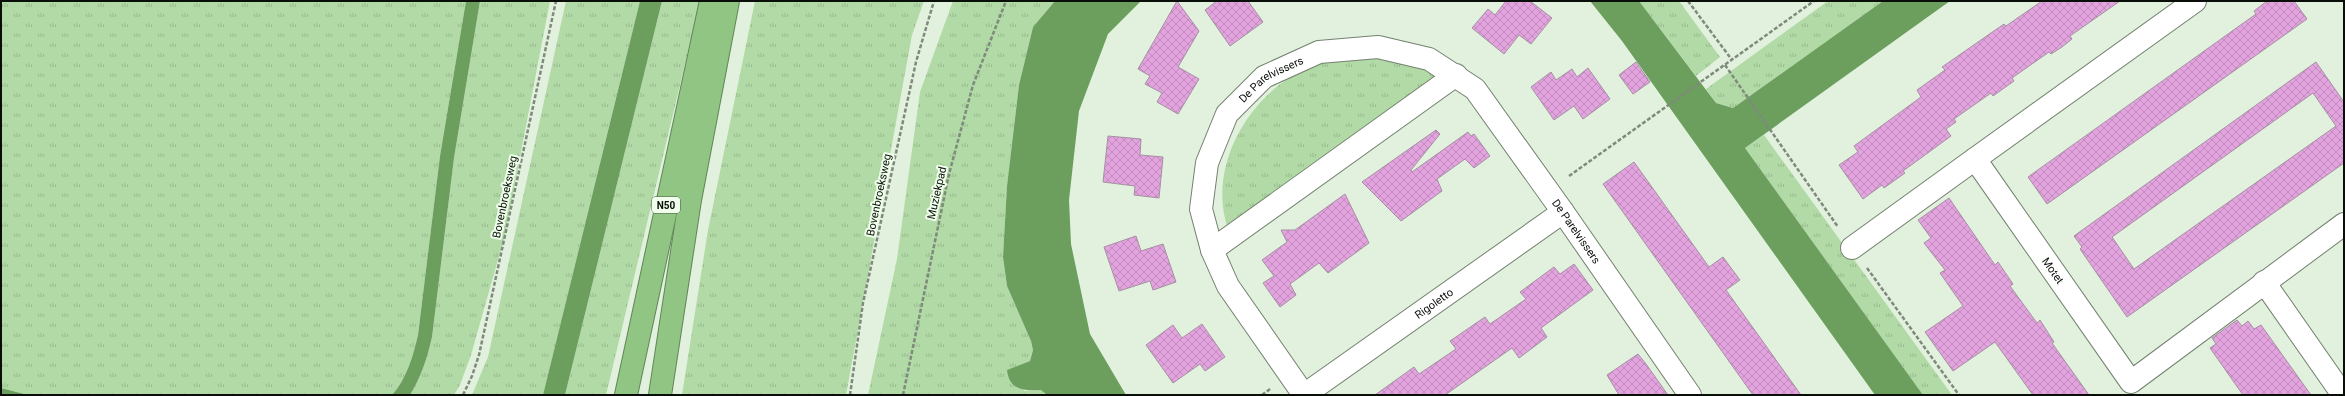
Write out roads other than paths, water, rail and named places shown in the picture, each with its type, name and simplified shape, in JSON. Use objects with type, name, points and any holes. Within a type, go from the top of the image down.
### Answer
[{"type":"highway","name":"N50","points":[[626,395],[711,1]]},
{"type":"highway","name":"N50","points":[[660,395],[690,200],[728,1]]},
{"type":"street","points":[[1852,248],[2195,1]]},
{"type":"street","name":"De Parelvissers","points":[[1304,395],[1228,286],[1212,250],[1201,209],[1207,163],[1227,114],[1264,77],[1319,52],[1378,47],[1429,59],[1475,89],[1563,212],[1690,395]]},
{"type":"street","points":[[1212,250],[1456,76]]},
{"type":"street","name":"Motet","points":[[1975,159],[2136,389],[2264,282],[2344,224]]},
{"type":"street","name":"Rigoletto","points":[[1304,395],[1563,212]]},
{"type":"street","points":[[2264,282],[2343,395]]}]
